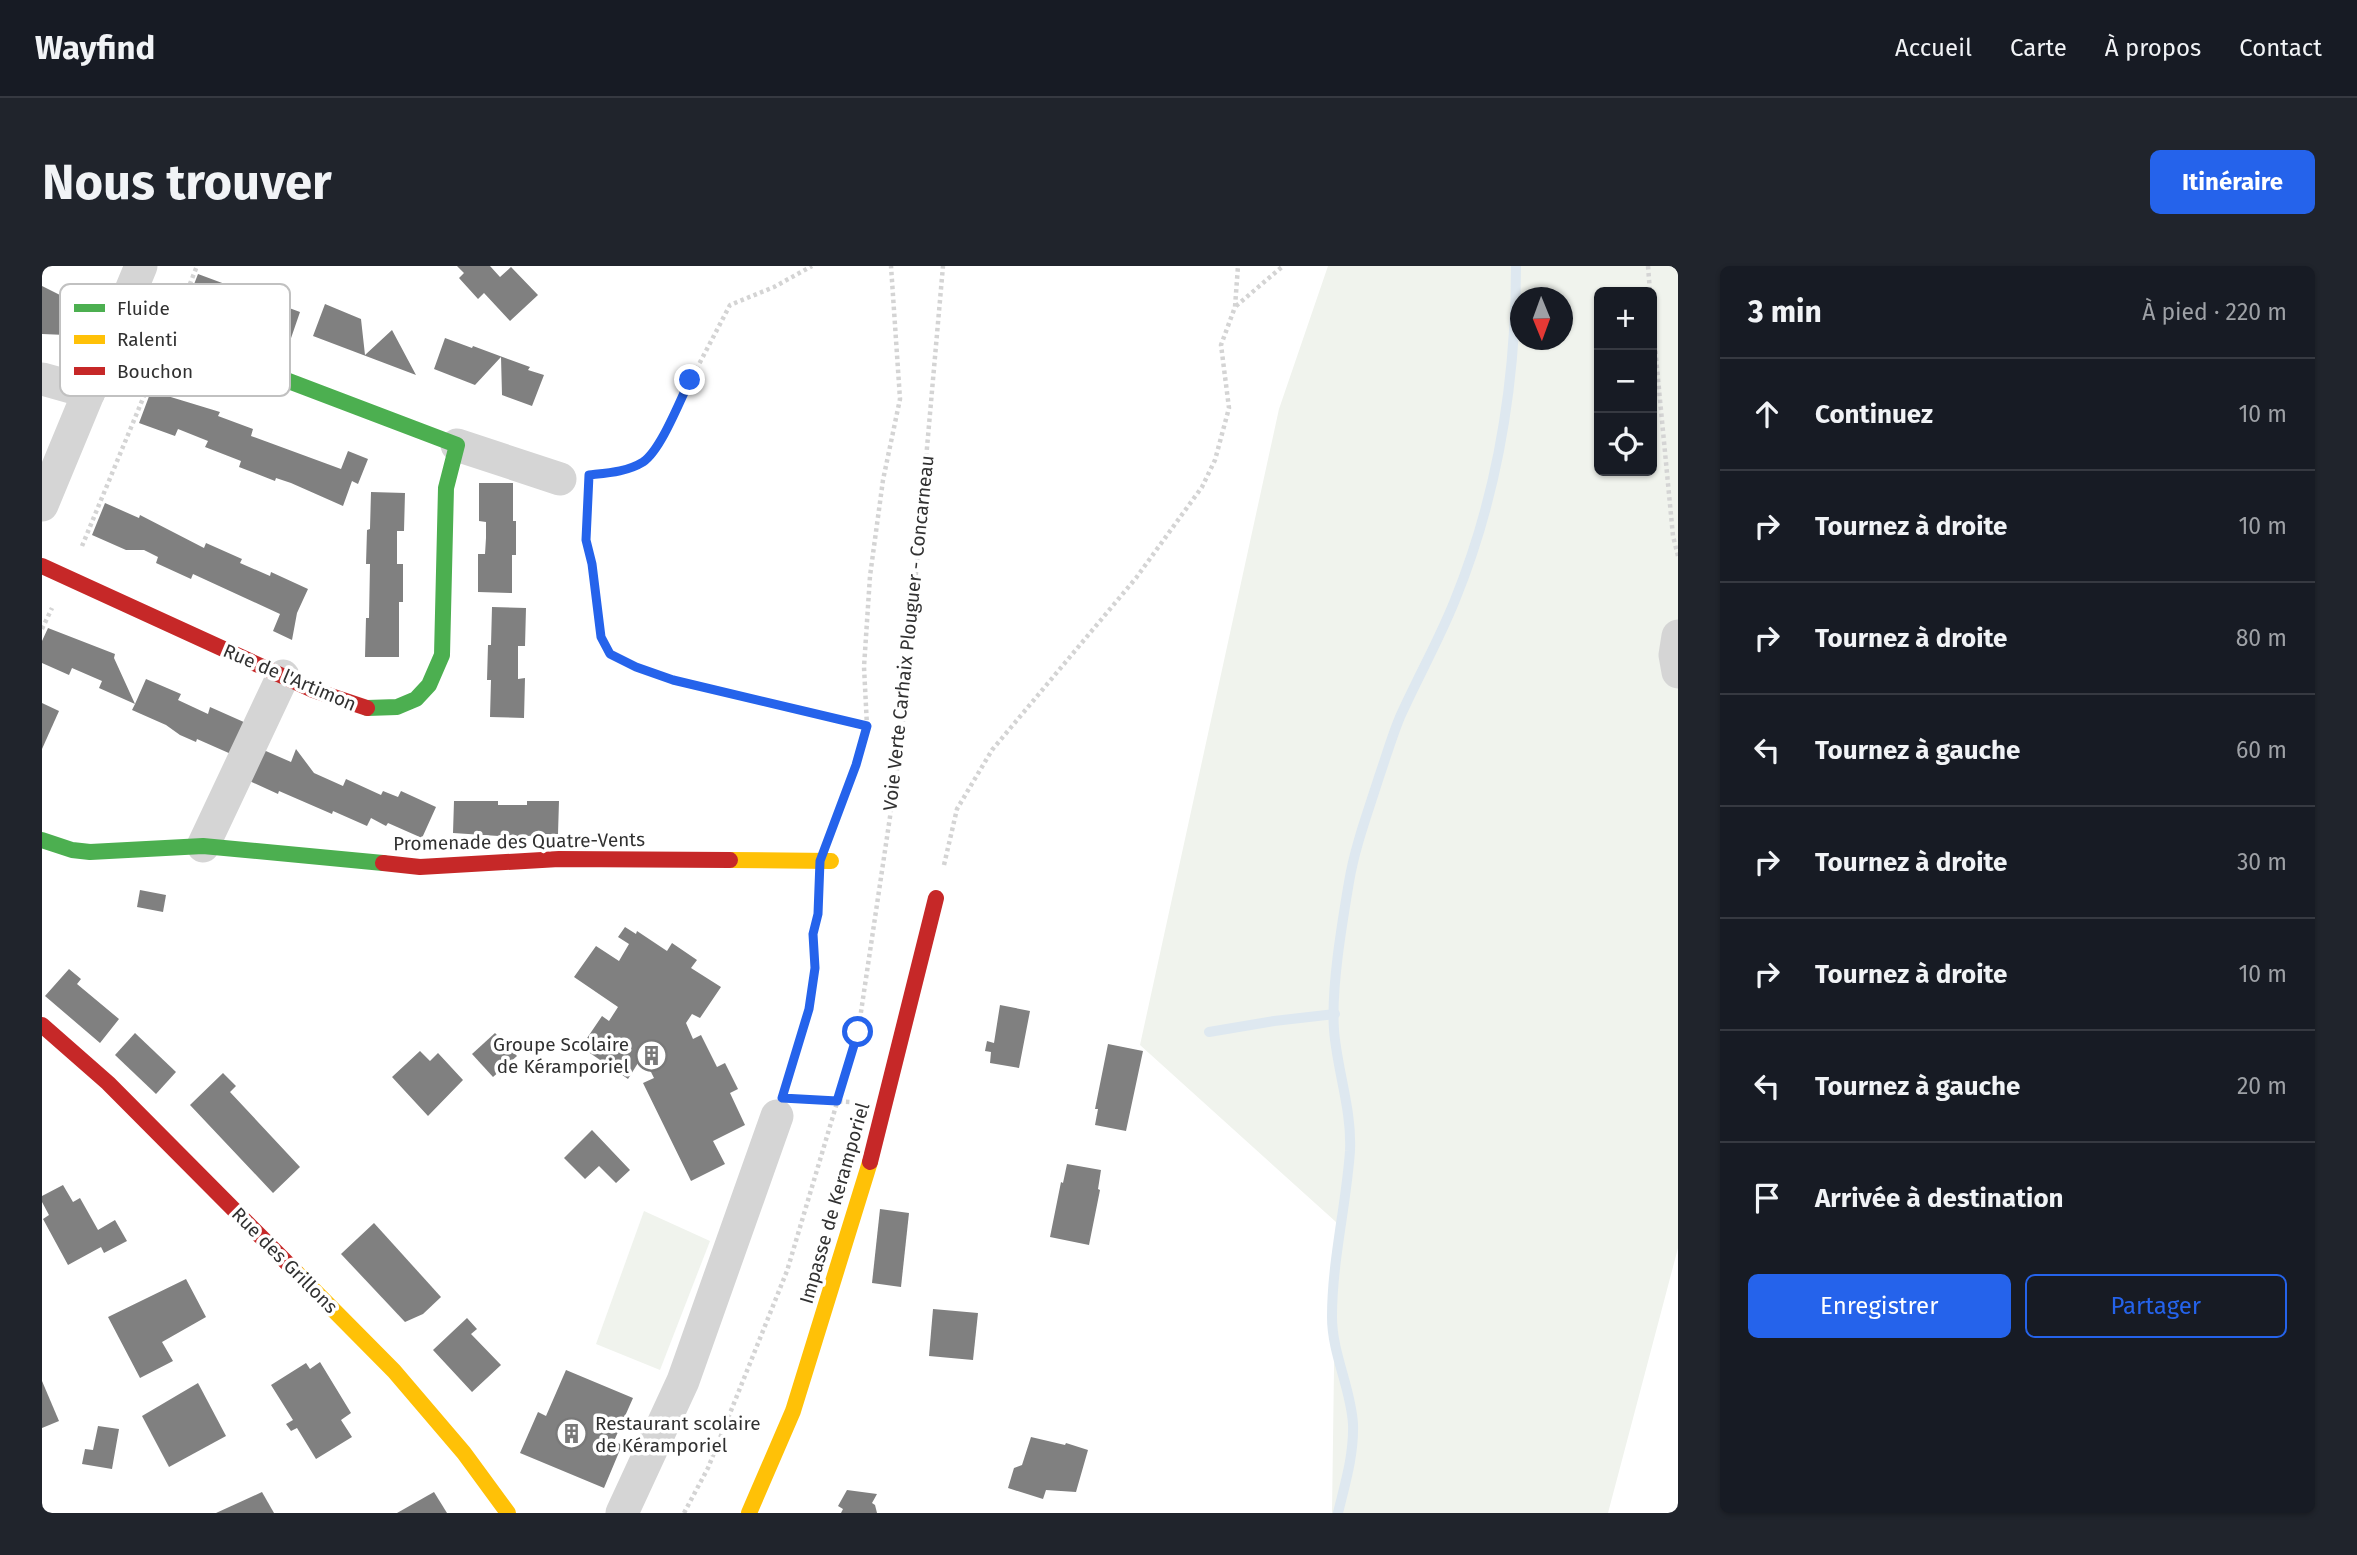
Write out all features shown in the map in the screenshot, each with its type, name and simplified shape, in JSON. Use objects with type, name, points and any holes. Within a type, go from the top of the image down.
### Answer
[{"type":"street","points":[[134,284],[141,266]]},
{"type":"street","points":[[42,379],[60,384]]},
{"type":"street","points":[[290,382],[457,446],[560,479]]},
{"type":"street","points":[[42,505],[87,396]]},
{"type":"street","name":"Rue de l'Artimon","points":[[42,566],[349,705],[365,709],[383,709],[404,705],[428,688],[436,676],[442,655],[446,488],[457,446]]},
{"type":"street","points":[[1678,636],[1675,655],[1678,672]]},
{"type":"street","points":[[203,846],[283,676]]},
{"type":"street","name":"Promenade des Quatre-Vents","points":[[42,840],[72,850],[90,852],[203,846],[420,867],[559,859],[826,861]]},
{"type":"street","name":"Impasse de Keramporiel","points":[[749,1513],[793,1411],[865,1181],[936,898]]},
{"type":"street","name":"Rue des Grillons","points":[[42,1025],[108,1083],[394,1371],[456,1443],[508,1513]]},
{"type":"street","points":[[622,1513],[683,1381],[780,1107]]},
{"type":"path","points":[[190,284],[197,266]]},
{"type":"path","points":[[812,266],[774,287],[730,305],[653,452],[643,461],[620,471],[589,475],[586,540],[592,564],[601,637],[610,654],[673,680],[867,726]]},
{"type":"path","points":[[885,1103],[837,1101],[780,1107],[809,1009],[815,968],[813,934],[826,861],[867,726],[864,667],[870,576],[883,480],[900,399],[891,266]]},
{"type":"path","name":"Voie Verte Carhaix Plouguer - Concarneau","points":[[684,1513],[708,1468],[788,1271],[858,1032],[901,743],[943,266]]},
{"type":"path","points":[[936,898],[957,809],[992,750],[1136,578],[1202,487],[1216,460],[1228,408],[1221,345],[1235,307],[1238,266]]},
{"type":"path","points":[[1235,307],[1283,266]]},
{"type":"path","points":[[1648,266],[1650,287]]},
{"type":"path","points":[[1655,350],[1673,536],[1678,556]]},
{"type":"path","points":[[42,629],[83,544],[143,396]]},
{"type":"shaded area","points":[[1328,266],[1678,266],[1678,1248],[1608,1513],[1332,1513],[1336,1222],[1140,1045],[1279,409]]},
{"type":"shaded area","points":[[644,1211],[710,1241],[660,1370],[596,1344]]},
{"type":"building","points":[[457,266],[490,266],[500,277],[511,267],[538,295],[510,321],[484,293],[478,299],[459,278],[464,273]]},
{"type":"building","points":[[198,274],[225,284],[194,284]]},
{"type":"building","points":[[42,286],[60,295],[60,335],[42,334]]},
{"type":"building","points":[[325,304],[361,319],[365,355],[392,330],[416,375],[313,336]]},
{"type":"building","points":[[290,308],[300,312],[290,341]]},
{"type":"building","points":[[445,338],[472,348],[473,346],[530,367],[528,370],[544,375],[532,406],[502,395],[501,357],[475,385],[434,369]]},
{"type":"building","points":[[149,396],[167,396],[220,412],[218,416],[253,429],[251,436],[341,469],[348,451],[368,459],[358,484],[352,481],[343,506],[291,483],[276,478],[275,481],[239,467],[241,461],[205,447],[208,441],[178,429],[175,436],[139,423]]},
{"type":"building","points":[[479,483],[513,483],[516,555],[512,555],[512,593],[478,592],[478,554],[485,554],[486,538],[486,522],[479,521]]},
{"type":"building","points":[[371,492],[405,493],[404,531],[397,531],[397,564],[403,564],[403,602],[399,602],[399,657],[365,657],[370,564],[366,564],[367,530],[370,529]]},
{"type":"building","points":[[105,503],[139,518],[140,515],[204,548],[206,543],[242,559],[240,563],[270,576],[271,572],[308,589],[297,613],[292,640],[273,631],[280,614],[193,574],[191,579],[156,563],[158,557],[144,550],[126,550],[92,535]]},
{"type":"building","points":[[492,607],[526,608],[525,646],[518,646],[518,679],[525,678],[524,718],[490,717],[491,680],[487,680]]},
{"type":"building","points":[[48,628],[115,654],[114,658],[135,704],[99,688],[102,681],[72,668],[69,675],[42,663],[42,641]]},
{"type":"building","points":[[146,679],[181,694],[178,700],[208,714],[210,707],[246,723],[231,754],[197,739],[196,742],[180,735],[166,725],[132,710]]},
{"type":"building","points":[[42,703],[59,711],[42,749]]},
{"type":"building","points":[[259,748],[291,762],[296,749],[314,773],[343,786],[346,779],[381,795],[383,791],[398,797],[401,791],[436,807],[422,838],[371,818],[367,826],[279,791],[278,794],[245,779]]},
{"type":"building","points":[[454,801],[498,801],[498,805],[527,805],[527,801],[559,801],[558,834],[512,837],[453,833]]},
{"type":"building","points":[[140,890],[166,895],[163,912],[137,907]]},
{"type":"building","name":"Groupe Scolaire de Kéramporiel","points":[[625,927],[636,934],[637,931],[667,951],[672,943],[697,960],[691,968],[721,987],[700,1018],[692,1014],[686,1023],[693,1039],[701,1035],[717,1067],[725,1063],[738,1089],[730,1093],[745,1125],[713,1141],[725,1164],[691,1181],[643,1083],[654,1078],[651,1072],[638,1063],[628,1079],[581,1047],[602,1016],[609,1021],[618,1007],[574,977],[596,946],[619,961],[629,944],[618,937]]},
{"type":"building","points":[[69,969],[81,979],[77,984],[119,1019],[100,1043],[45,996]]},
{"type":"building","points":[[1000,1005],[1030,1011],[1019,1068],[990,1063],[991,1052],[985,1051],[987,1041],[994,1043]]},
{"type":"building","points":[[135,1033],[176,1072],[156,1094],[115,1055]]},
{"type":"building","points":[[495,1033],[517,1056],[493,1077],[472,1054]]},
{"type":"building","points":[[1108,1044],[1143,1051],[1126,1131],[1095,1125],[1098,1109],[1095,1109]]},
{"type":"building","points":[[420,1051],[430,1061],[438,1053],[463,1080],[428,1116],[392,1077]]},
{"type":"building","points":[[223,1073],[236,1086],[230,1092],[300,1167],[273,1193],[190,1105]]},
{"type":"building","points":[[592,1130],[630,1170],[616,1183],[599,1166],[585,1179],[564,1158]]},
{"type":"building","points":[[1067,1164],[1101,1170],[1100,1190],[1089,1245],[1050,1237]]},
{"type":"building","points":[[63,1185],[73,1202],[80,1198],[98,1230],[115,1220],[127,1241],[104,1253],[101,1247],[68,1265],[43,1219],[49,1215],[42,1196]]},
{"type":"building","points":[[880,1209],[909,1213],[901,1287],[872,1283]]},
{"type":"building","points":[[374,1223],[441,1297],[423,1314],[405,1322],[341,1254]]},
{"type":"building","points":[[186,1279],[206,1317],[162,1342],[173,1361],[140,1378],[108,1317]]},
{"type":"building","points":[[933,1309],[978,1313],[973,1360],[929,1356]]},
{"type":"building","points":[[467,1318],[477,1329],[471,1334],[501,1365],[472,1392],[433,1350]]},
{"type":"building","points":[[320,1362],[351,1413],[341,1420],[352,1437],[316,1459],[297,1428],[291,1431],[286,1424],[293,1420],[271,1385],[306,1363],[310,1369]]},
{"type":"building","name":"Restaurant scolaire de Kéramporiel","points":[[566,1370],[633,1398],[614,1441],[622,1445],[604,1488],[520,1453],[538,1412],[546,1416]]},
{"type":"building","points":[[42,1381],[59,1421],[42,1428]]},
{"type":"building","points":[[198,1383],[226,1436],[169,1467],[142,1416]]},
{"type":"building","points":[[98,1426],[119,1429],[112,1469],[82,1464],[85,1449],[93,1450]]},
{"type":"building","points":[[1031,1437],[1088,1450],[1076,1492],[1046,1490],[1043,1499],[1008,1488],[1014,1468],[1022,1465]]},
{"type":"building","points":[[847,1490],[877,1494],[872,1503],[877,1513],[841,1513],[843,1509],[838,1506]]},
{"type":"building","points":[[262,1492],[274,1513],[216,1513]]},
{"type":"building","points":[[434,1492],[447,1513],[397,1513]]},
{"type":"waterway","points":[[1338,1513],[1351,1458],[1353,1436],[1352,1411],[1335,1344],[1332,1317],[1334,1275],[1350,1151],[1349,1120],[1333,1013],[1340,936],[1355,855],[1392,739],[1455,600],[1483,519],[1502,436],[1508,394],[1513,351],[1516,266]]},
{"type":"waterway","points":[[1209,1032],[1335,1014]]},
{"type":"traffic: fast","points":[[290,382],[457,445],[446,488],[442,655],[429,685],[416,699],[397,707],[367,708]]},
{"type":"traffic: fast","points":[[42,840],[72,850],[90,852],[203,846],[383,863]]},
{"type":"traffic: slow","points":[[730,860],[831,861]]},
{"type":"traffic: slow","points":[[749,1513],[793,1411],[870,1162]]},
{"type":"traffic: slow","points":[[295,1271],[394,1371],[464,1453],[508,1513]]},
{"type":"traffic: jam","points":[[42,566],[313,690],[367,708]]},
{"type":"traffic: jam","points":[[383,863],[420,867],[559,859],[730,860]]},
{"type":"traffic: jam","points":[[870,1162],[936,898]]},
{"type":"traffic: jam","points":[[42,1025],[108,1083],[295,1271]]},
{"type":"place","name":"Groupe Scolaire de Kéramporiel","points":[[652,1055]]},
{"type":"place","name":"Restaurant scolaire de Kéramporiel","points":[[572,1434]]},
{"type":"route","points":[[690,380],[653,452],[643,461],[620,471],[589,475],[586,540],[592,564],[601,637],[610,654],[673,680],[867,726],[856,765],[841,799],[820,861],[818,914],[813,934],[815,968],[809,1009],[782,1098],[837,1101],[858,1032]]}]
